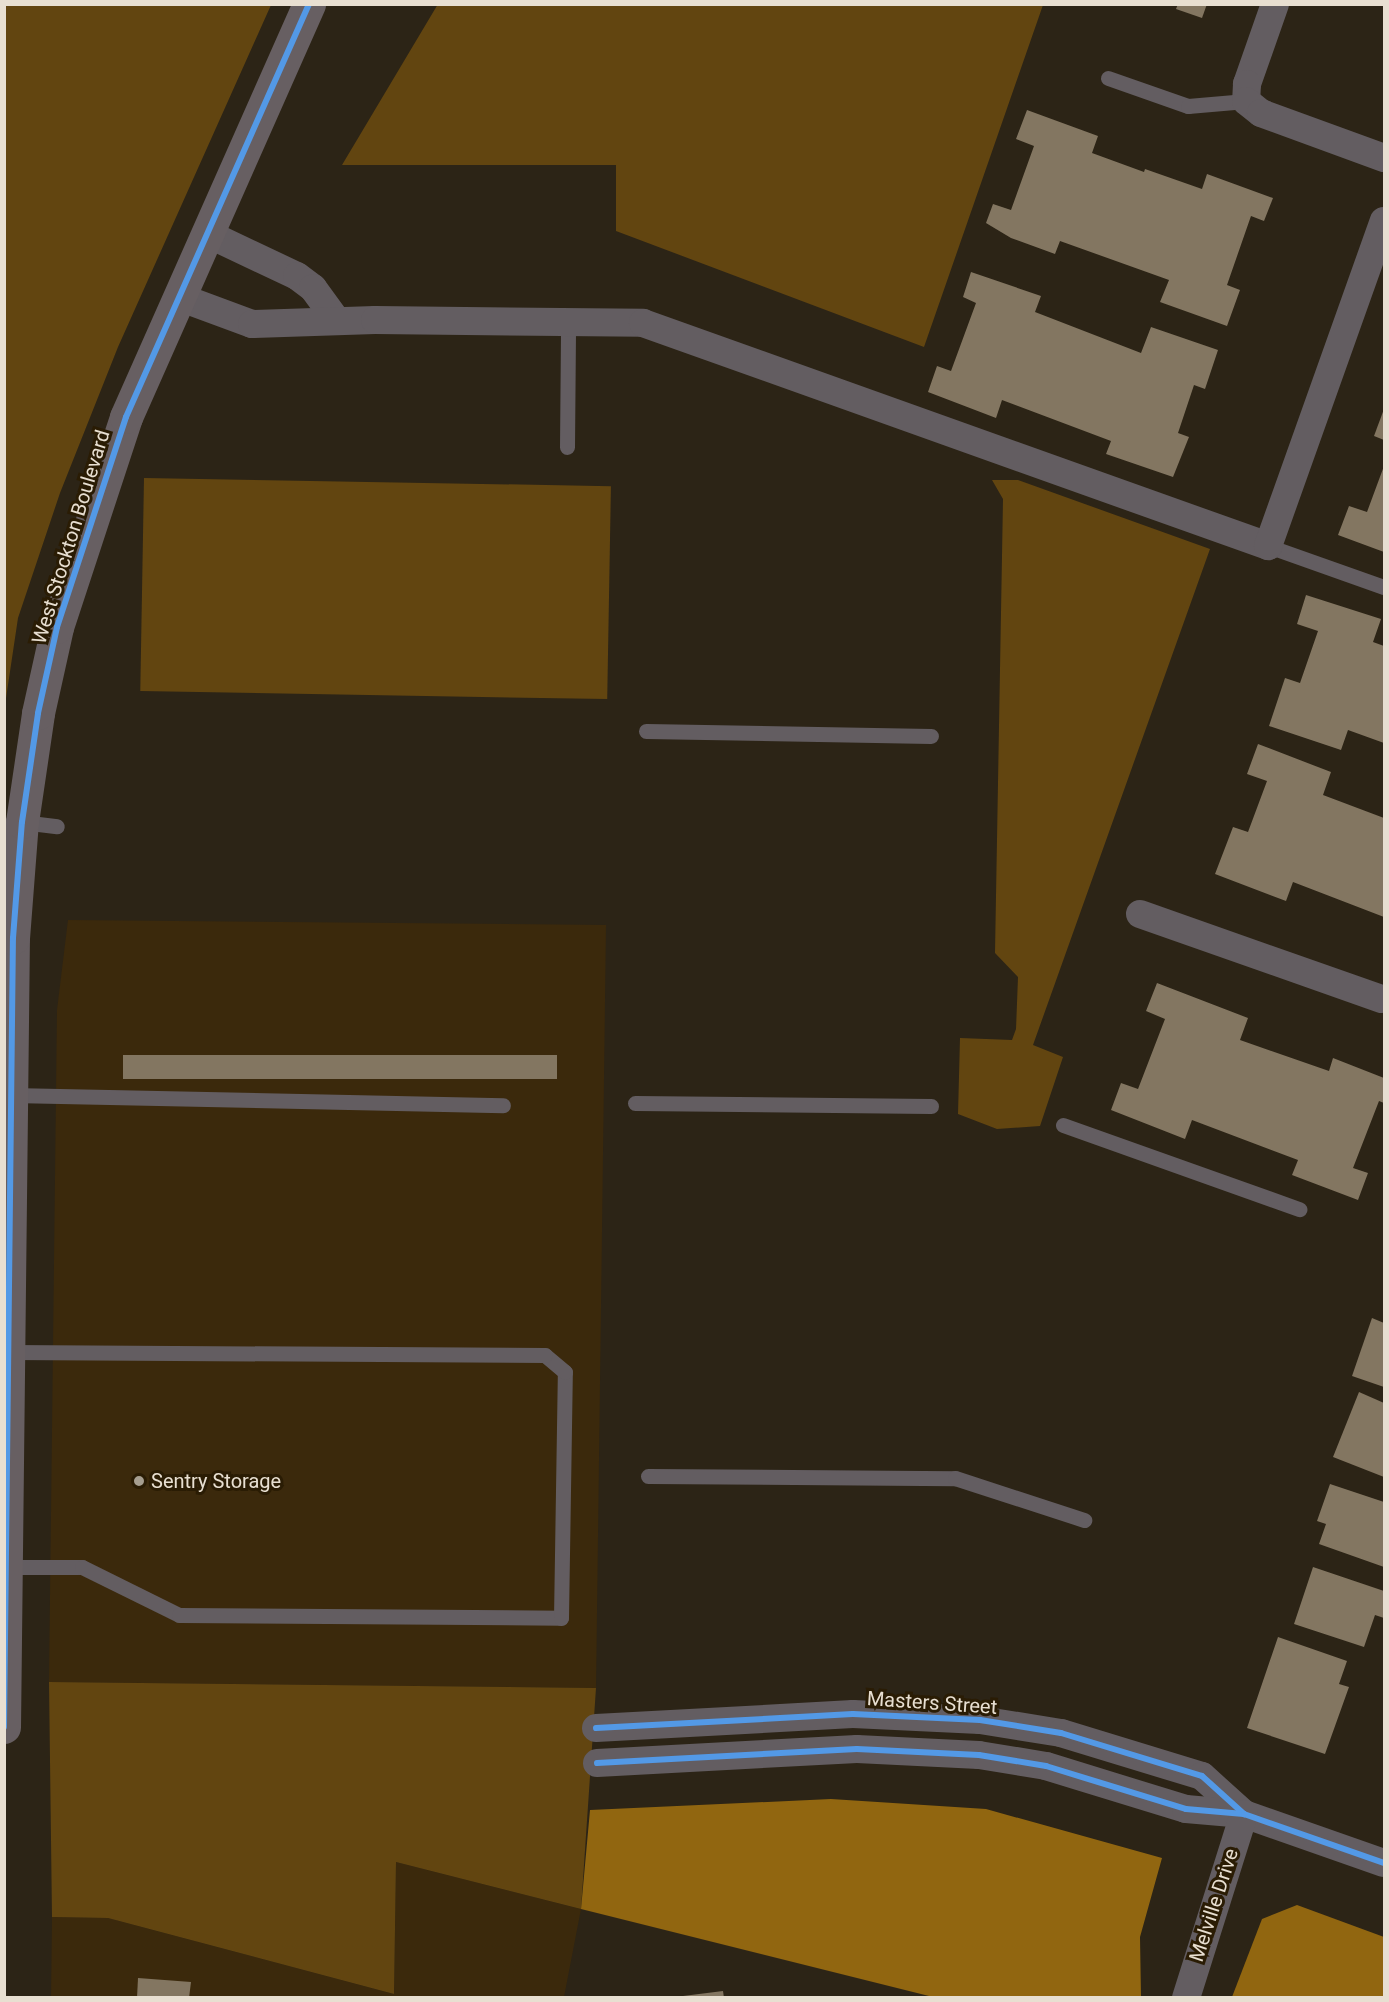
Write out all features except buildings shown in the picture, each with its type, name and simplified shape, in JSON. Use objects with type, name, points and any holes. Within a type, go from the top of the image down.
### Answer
[{"type":"street","name":"West Stockton Boulevard","points":[[4,1727],[13,939],[22,822],[57,627],[126,417],[309,4]]},
{"type":"street","points":[[1275,4],[1246,84],[1246,101],[1261,113],[1384,158]]},
{"type":"street","points":[[179,297],[252,324],[336,320],[643,323],[1268,546],[1384,221]]},
{"type":"street","points":[[208,234],[297,276],[313,288],[336,320]]},
{"type":"street","points":[[1140,914],[1382,999]]},
{"type":"street","name":"Masters Street","points":[[596,1728],[768,1716],[928,1716],[980,1720],[1061,1734],[1202,1776],[1244,1814]]},
{"type":"street","points":[[927,1752],[928,1716]]},
{"type":"street","points":[[979,1755],[980,1720]]},
{"type":"street","name":"Masters Street","points":[[597,1763],[773,1751],[927,1752],[979,1755],[1046,1766],[1186,1809],[1244,1814],[1383,1856]]},
{"type":"street","name":"Melville Drive","points":[[1186,1998],[1244,1814]]},
{"type":"lane","points":[[1108,78],[1188,106],[1246,101]]},
{"type":"lane","points":[[567,322],[567,447]]},
{"type":"lane","points":[[1268,546],[1384,587]]},
{"type":"lane","points":[[646,731],[931,736]]},
{"type":"lane","points":[[22,822],[57,826]]},
{"type":"lane","points":[[11,1095],[503,1105]]},
{"type":"lane","points":[[635,1103],[931,1106]]},
{"type":"lane","points":[[1063,1125],[1299,1209]]},
{"type":"lane","points":[[7,1567],[82,1568],[179,1615],[561,1618],[565,1372],[545,1355],[9,1352]]},
{"type":"lane","points":[[648,1476],[954,1478],[1084,1520]]},
{"type":"shaded area","points":[[5,4],[271,5],[118,347],[60,493],[18,618],[5,705]]},
{"type":"shaded area","points":[[438,4],[1043,5],[924,347],[616,231],[616,165],[342,165]]},
{"type":"shaded area","points":[[144,478],[611,486],[607,699],[140,691]]},
{"type":"shaded area","points":[[992,480],[1018,480],[1210,549],[1033,1045],[1063,1057],[1040,1126],[997,1129],[958,1114],[960,1038],[1012,1040],[1016,1029],[1018,977],[995,953],[1003,499]]},
{"type":"shaded area","points":[[68,920],[606,925],[596,1688],[49,1682],[57,1010]]},
{"type":"shaded area","points":[[49,1682],[596,1688],[581,1909],[396,1862],[394,1994],[108,1918],[52,1917]]},
{"type":"shaded area","points":[[831,1799],[986,1809],[1162,1858],[1140,1937],[1141,1997],[933,1997],[581,1909],[590,1810]]},
{"type":"shaded area","points":[[396,1862],[581,1909],[564,1997],[51,1998],[52,1917],[108,1918],[394,1994]]},
{"type":"shaded area","points":[[1297,1905],[1384,1937],[1384,1997],[1232,1997],[1262,1919]]},
{"type":"cycle path","points":[[4,1727],[13,938],[22,822],[38,713],[57,627],[126,417],[309,4]]},
{"type":"cycle path","points":[[596,1728],[853,1714],[980,1720],[1061,1733],[1202,1776],[1244,1814]]},
{"type":"cycle path","points":[[597,1763],[857,1749],[979,1755],[1046,1766],[1186,1809],[1244,1814],[1384,1863]]},
{"type":"place","name":"Sentry Storage","points":[[139,1481]]}]
